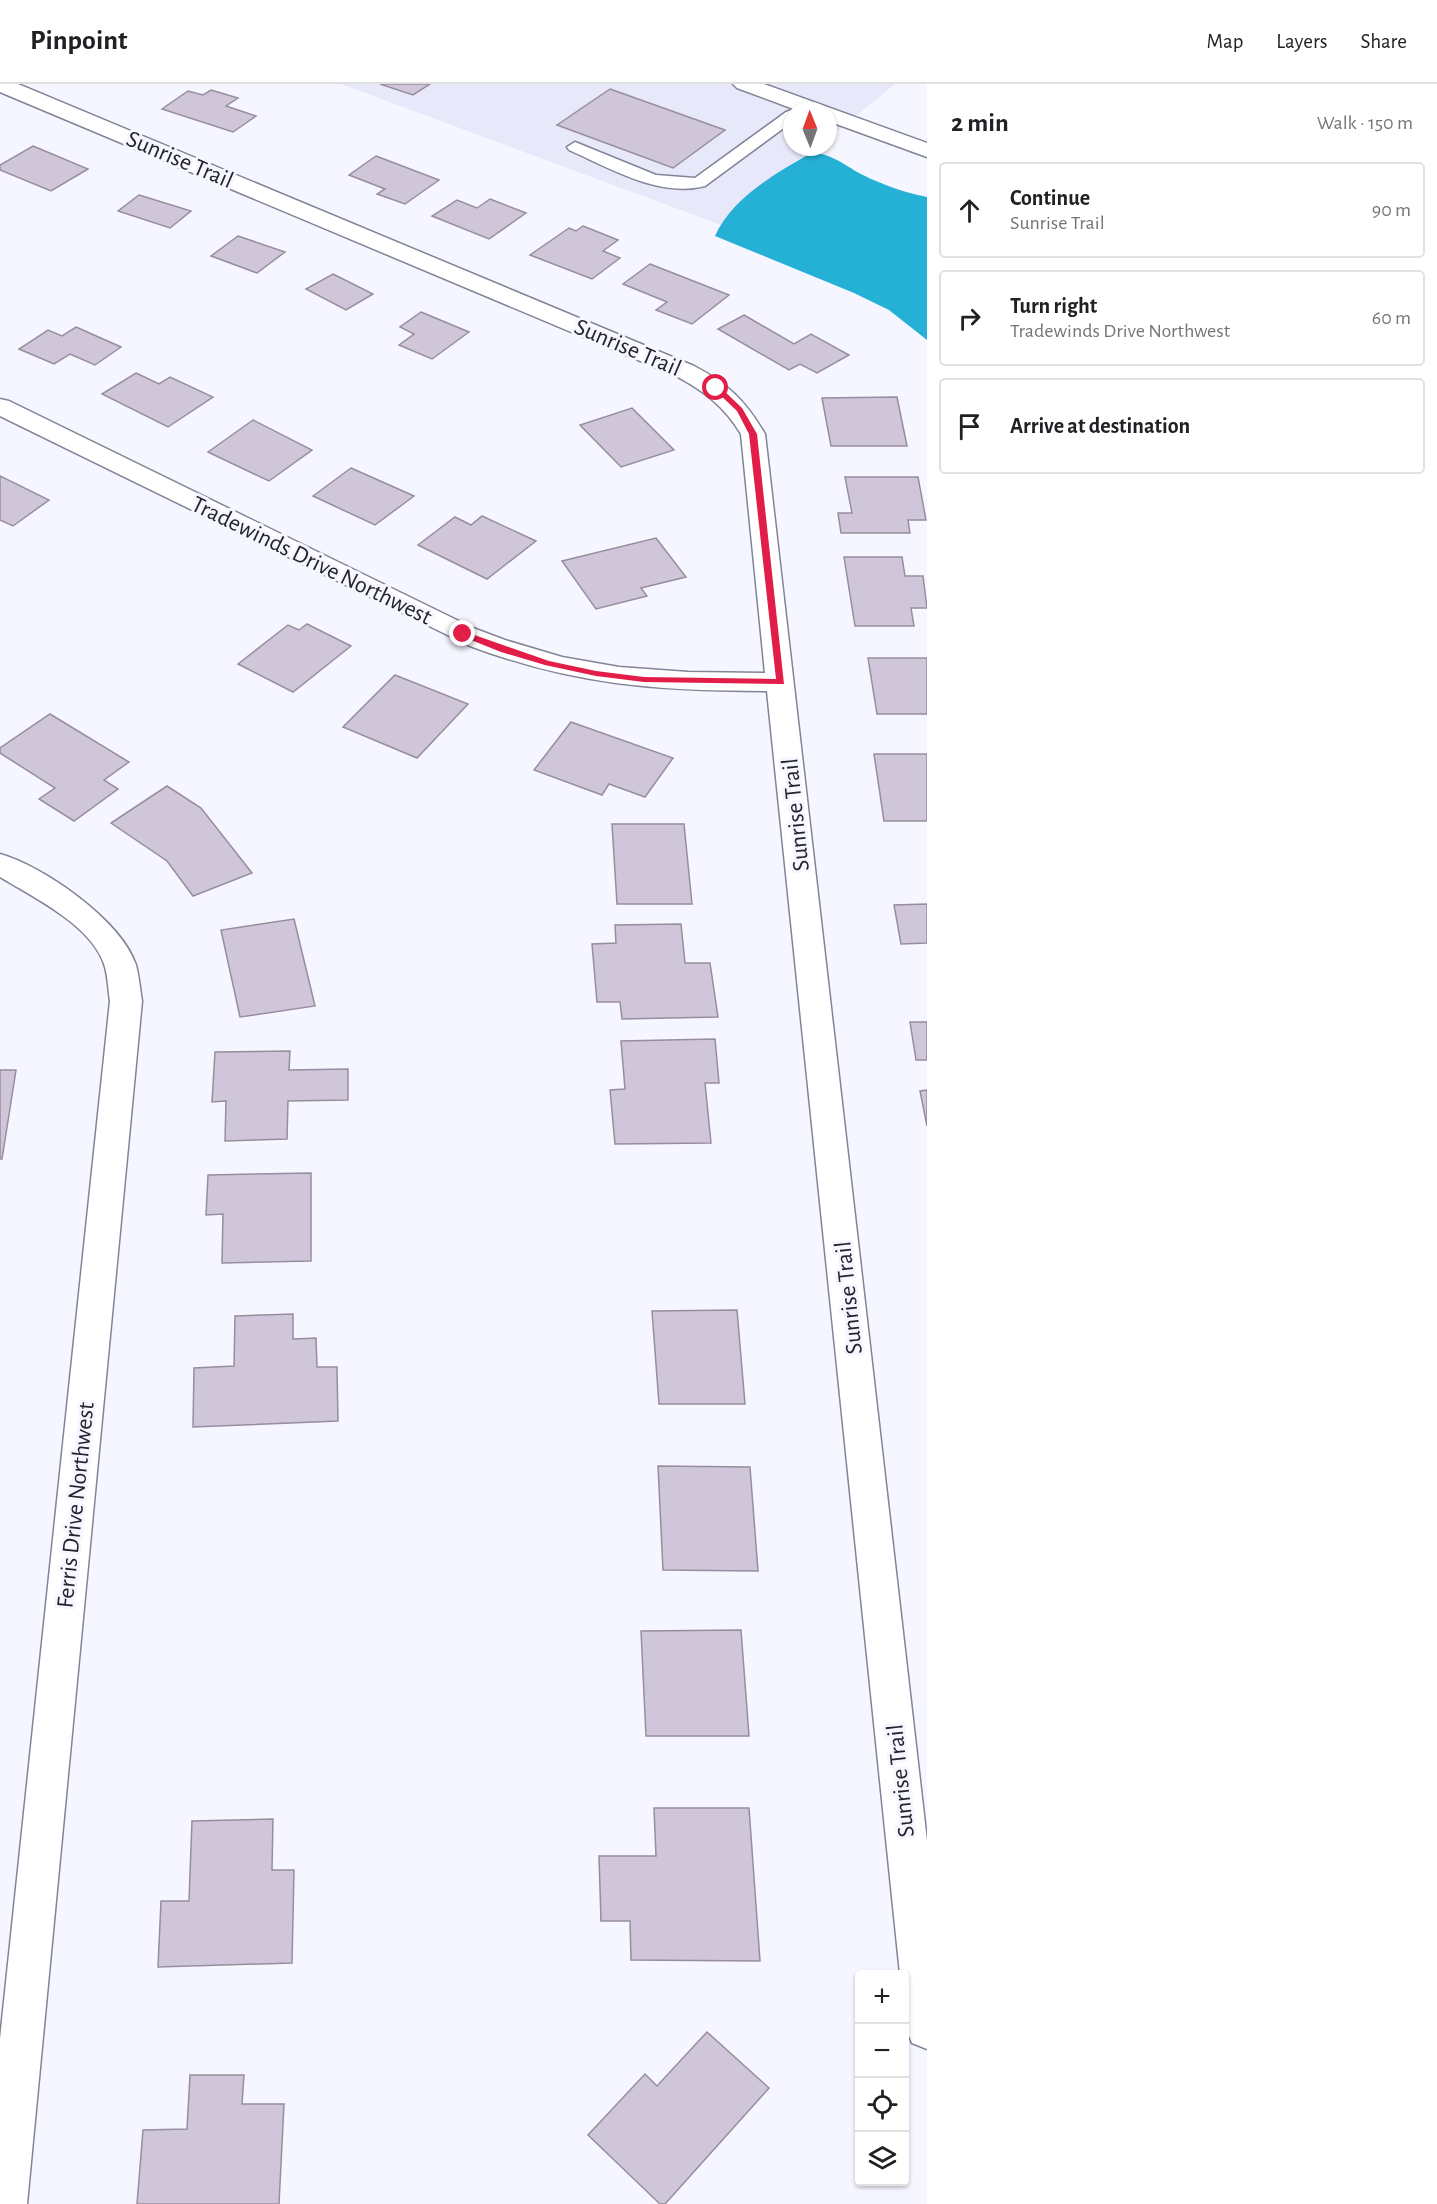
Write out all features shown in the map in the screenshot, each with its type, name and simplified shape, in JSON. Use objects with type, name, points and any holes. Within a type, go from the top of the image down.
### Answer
[{"type":"street","name":"Sunrise Trail","points":[[0,84],[685,371],[716,388],[740,410],[753,434],[927,2028]]},
{"type":"street","points":[[744,84],[784,102]]},
{"type":"street","points":[[837,117],[927,150]]},
{"type":"street","name":"Tradewinds Drive Northwest","points":[[0,406],[463,634],[504,650],[576,669],[644,680],[781,682]]},
{"type":"street","name":"Ferris Drive Northwest","points":[[0,864],[64,902],[97,929],[119,963],[126,1001],[6,2204]]},
{"type":"lane","points":[[575,147],[659,181],[682,186],[699,183],[783,125]]},
{"type":"shaded area","points":[[341,84],[895,84],[837,132],[837,102],[783,102],[783,156],[805,156],[740,202],[721,225]]},
{"type":"water","points":[[806,156],[828,156],[887,185],[927,197],[927,340],[889,310],[854,293],[715,236],[732,210],[744,198]]},
{"type":"building","points":[[380,84],[430,84],[413,95]]},
{"type":"building","points":[[610,89],[725,130],[673,168],[557,125]]},
{"type":"building","points":[[211,90],[238,98],[226,106],[256,116],[233,132],[162,109],[188,91],[203,95]]},
{"type":"building","points":[[33,146],[88,169],[51,191],[0,170],[0,165]]},
{"type":"building","points":[[376,156],[439,180],[405,204],[377,194],[385,189],[349,175]]},
{"type":"building","points":[[139,195],[191,211],[170,228],[118,211]]},
{"type":"building","points":[[490,199],[526,213],[489,239],[432,216],[457,200],[477,208]]},
{"type":"building","points":[[583,226],[618,240],[603,251],[620,258],[592,279],[530,255],[569,228],[576,231]]},
{"type":"building","points":[[238,236],[285,252],[257,273],[211,256]]},
{"type":"building","points":[[650,264],[729,295],[692,324],[656,310],[667,302],[623,284]]},
{"type":"building","points":[[333,274],[373,294],[346,310],[306,289]]},
{"type":"building","points":[[421,312],[469,332],[432,359],[399,345],[414,334],[400,327]]},
{"type":"building","points":[[744,315],[794,344],[811,334],[849,355],[817,373],[800,364],[789,370],[718,329]]},
{"type":"building","points":[[76,327],[121,347],[95,365],[70,354],[54,364],[19,349],[48,330],[62,336]]},
{"type":"building","points":[[136,373],[159,384],[170,377],[213,397],[168,427],[102,394]]},
{"type":"building","points":[[897,397],[907,446],[831,446],[822,398]]},
{"type":"building","points":[[632,408],[674,450],[621,467],[580,425]]},
{"type":"building","points":[[253,420],[312,450],[269,481],[208,452]]},
{"type":"building","points":[[351,468],[414,496],[375,525],[313,496]]},
{"type":"building","points":[[0,476],[49,500],[13,526],[0,520]]},
{"type":"building","points":[[845,477],[918,477],[926,520],[908,520],[910,533],[841,533],[838,513],[852,513]]},
{"type":"building","points":[[482,516],[536,541],[487,579],[418,545],[455,517],[471,525]]},
{"type":"building","points":[[656,538],[686,577],[641,588],[647,596],[596,609],[562,561]]},
{"type":"building","points":[[844,557],[902,557],[905,576],[923,576],[927,608],[911,608],[914,626],[855,626]]},
{"type":"building","points":[[307,624],[351,646],[293,692],[238,664],[288,625],[299,630]]},
{"type":"building","points":[[868,658],[927,658],[927,714],[877,714]]},
{"type":"building","points":[[395,675],[468,704],[417,758],[343,727]]},
{"type":"building","points":[[50,714],[129,762],[104,780],[118,789],[74,821],[39,799],[55,788],[0,753],[0,748]]},
{"type":"building","points":[[571,722],[673,758],[645,797],[609,784],[602,795],[534,770]]},
{"type":"building","points":[[874,754],[927,754],[927,821],[884,821]]},
{"type":"building","points":[[167,786],[201,808],[252,873],[193,896],[167,861],[111,823]]},
{"type":"building","points":[[612,824],[684,824],[692,904],[617,904]]},
{"type":"building","points":[[927,904],[927,943],[901,944],[894,905]]},
{"type":"building","points":[[294,919],[315,1006],[240,1017],[221,930]]},
{"type":"building","points":[[681,924],[685,963],[710,963],[718,1017],[622,1019],[620,1002],[597,1002],[592,944],[616,943],[615,925]]},
{"type":"building","points":[[910,1022],[927,1022],[927,1060],[916,1060]]},
{"type":"building","points":[[715,1039],[719,1083],[705,1083],[711,1143],[615,1144],[610,1090],[625,1089],[621,1041]]},
{"type":"building","points":[[290,1051],[289,1070],[348,1069],[348,1100],[288,1101],[287,1139],[225,1141],[226,1101],[212,1102],[215,1052]]},
{"type":"building","points":[[0,1070],[16,1070],[2,1159],[0,1159]]},
{"type":"building","points":[[927,1090],[927,1126],[920,1091]]},
{"type":"building","points":[[311,1173],[311,1261],[222,1263],[223,1214],[206,1215],[208,1175]]},
{"type":"building","points":[[737,1310],[745,1404],[659,1404],[652,1311]]},
{"type":"building","points":[[293,1314],[293,1339],[316,1338],[317,1367],[337,1367],[338,1421],[193,1427],[194,1368],[234,1366],[235,1316]]},
{"type":"building","points":[[658,1466],[750,1467],[758,1571],[663,1570]]},
{"type":"building","points":[[741,1630],[749,1736],[646,1736],[641,1631]]},
{"type":"building","points":[[654,1808],[749,1808],[760,1961],[631,1960],[630,1921],[601,1921],[599,1856],[656,1856]]},
{"type":"building","points":[[273,1819],[272,1870],[294,1870],[292,1963],[158,1967],[161,1901],[189,1901],[192,1821]]},
{"type":"building","points":[[707,2032],[769,2088],[665,2204],[660,2204],[588,2135],[645,2074],[657,2086]]},
{"type":"building","points":[[190,2075],[244,2075],[242,2104],[284,2104],[279,2204],[137,2204],[143,2130],[187,2129]]},
{"type":"route","points":[[463,634],[504,650],[548,663],[596,673],[644,680],[781,682],[753,434],[740,410],[716,388]]}]
